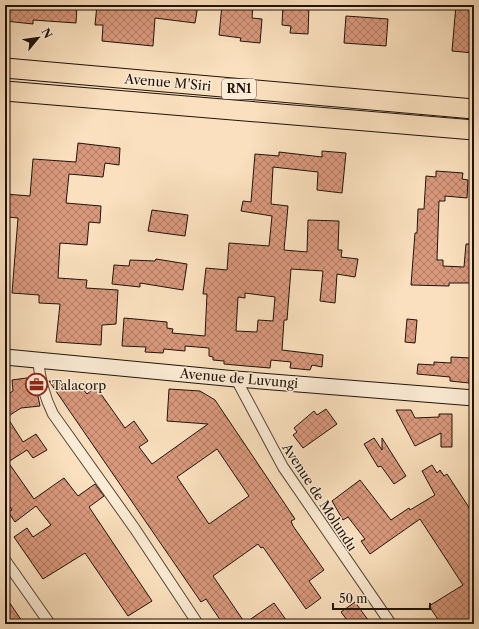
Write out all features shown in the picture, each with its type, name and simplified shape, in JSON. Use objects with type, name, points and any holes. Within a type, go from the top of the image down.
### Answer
[{"type":"highway","name":"Avenue M'Siri","points":[[5,68],[474,109]]},
{"type":"highway","name":"Avenue M'Siri","points":[[5,91],[474,130]]},
{"type":"street","name":"Avenue de Luvungi","points":[[5,357],[236,379],[474,398]]},
{"type":"street","points":[[38,360],[40,380],[44,396],[53,414],[135,529],[198,624]]},
{"type":"street","name":"Avenue de Molundu","points":[[236,379],[283,467],[390,624]]},
{"type":"street","points":[[5,560],[50,624]]},
{"type":"building","points":[[5,5],[77,5],[76,23],[33,20],[33,24],[5,21]]},
{"type":"building","points":[[97,5],[198,5],[195,23],[155,18],[153,46],[102,41],[103,25],[95,25]]},
{"type":"building","points":[[222,5],[253,5],[252,18],[262,19],[260,43],[240,41],[241,38],[219,35]]},
{"type":"building","points":[[283,5],[309,5],[308,34],[290,33],[291,26],[282,25]]},
{"type":"building","points":[[456,5],[474,5],[474,53],[452,51]]},
{"type":"building","points":[[346,16],[388,19],[386,46],[344,43]]},
{"type":"building","points":[[78,143],[120,148],[119,165],[105,163],[103,177],[69,174],[66,203],[101,206],[100,223],[89,222],[87,245],[60,243],[58,278],[87,280],[86,288],[118,290],[116,324],[102,325],[101,345],[56,342],[60,304],[39,303],[39,295],[12,293],[18,218],[8,217],[8,211],[5,210],[5,194],[30,196],[33,159],[76,162]]},
{"type":"building","points":[[322,151],[346,153],[342,193],[317,190],[318,172],[273,167],[271,204],[288,206],[284,250],[307,252],[308,220],[339,221],[338,250],[342,250],[341,257],[358,259],[355,277],[337,274],[335,303],[320,301],[323,271],[291,269],[287,320],[284,320],[282,350],[323,355],[322,367],[312,365],[310,370],[290,368],[291,362],[271,360],[270,368],[224,364],[224,361],[213,360],[213,357],[209,356],[209,348],[185,346],[185,351],[164,349],[163,353],[145,352],[146,347],[122,346],[124,318],[167,322],[167,328],[173,329],[172,333],[205,336],[207,294],[203,294],[206,268],[227,270],[229,243],[269,246],[272,216],[241,211],[243,201],[251,202],[255,154],[279,156],[279,152],[322,157]],"holes":[[[245,293],[275,297],[273,321],[258,320],[257,332],[236,331],[238,297],[245,298]]]},
{"type":"building","points":[[436,171],[463,173],[462,179],[468,180],[467,198],[445,196],[445,201],[439,201],[437,260],[443,260],[443,266],[464,267],[466,244],[474,244],[474,283],[449,283],[449,286],[411,285],[415,233],[417,233],[418,209],[424,209],[426,176],[436,177]]},
{"type":"building","points":[[152,210],[188,215],[185,236],[148,231]]},
{"type":"building","points":[[156,259],[187,264],[183,290],[140,283],[140,287],[112,284],[114,265],[129,266],[130,260],[155,261]]},
{"type":"building","points":[[407,319],[417,320],[415,343],[405,342]]},
{"type":"building","points":[[451,357],[471,358],[470,365],[474,365],[474,369],[470,369],[469,383],[450,381],[450,377],[417,374],[418,364],[434,365],[434,362],[451,363]]},
{"type":"building","points":[[34,377],[40,406],[21,408],[7,417],[23,442],[36,434],[47,450],[33,458],[27,450],[8,462],[34,499],[64,478],[78,496],[95,484],[104,496],[89,507],[152,601],[128,616],[85,553],[43,579],[14,537],[27,528],[33,537],[51,525],[36,506],[15,522],[8,512],[12,510],[5,501],[5,396],[13,391],[12,380]]},
{"type":"building","points":[[49,381],[81,387],[87,394],[96,387],[125,428],[134,421],[148,441],[139,447],[152,464],[208,424],[167,421],[169,389],[200,391],[215,400],[295,519],[291,521],[293,526],[324,570],[309,581],[321,598],[306,609],[263,547],[261,548],[258,544],[213,576],[245,623],[274,603],[289,624],[223,624],[206,599],[201,602]],"holes":[[[217,449],[249,496],[209,524],[177,477]]]},
{"type":"building","points":[[326,409],[337,424],[303,448],[293,435],[297,432],[294,428],[314,411],[317,415]]},
{"type":"building","points":[[396,410],[411,410],[415,418],[439,417],[439,414],[452,414],[452,447],[441,447],[441,433],[415,446]]},
{"type":"building","points":[[374,438],[382,450],[382,438],[406,476],[394,484],[381,466],[378,467],[364,444]]},
{"type":"building","points":[[432,465],[437,473],[440,470],[444,476],[447,474],[474,515],[474,624],[441,624],[429,606],[463,585],[420,519],[370,554],[361,541],[365,539],[348,517],[343,520],[332,501],[360,480],[391,520],[409,508],[410,510],[435,495],[422,471]]},
{"type":"building","points":[[5,596],[24,624],[5,624]]},
{"type":"building","points":[[355,602],[371,624],[350,624],[341,612]]},
{"type":"place","name":"Talacorp","points":[[36,385]]}]
